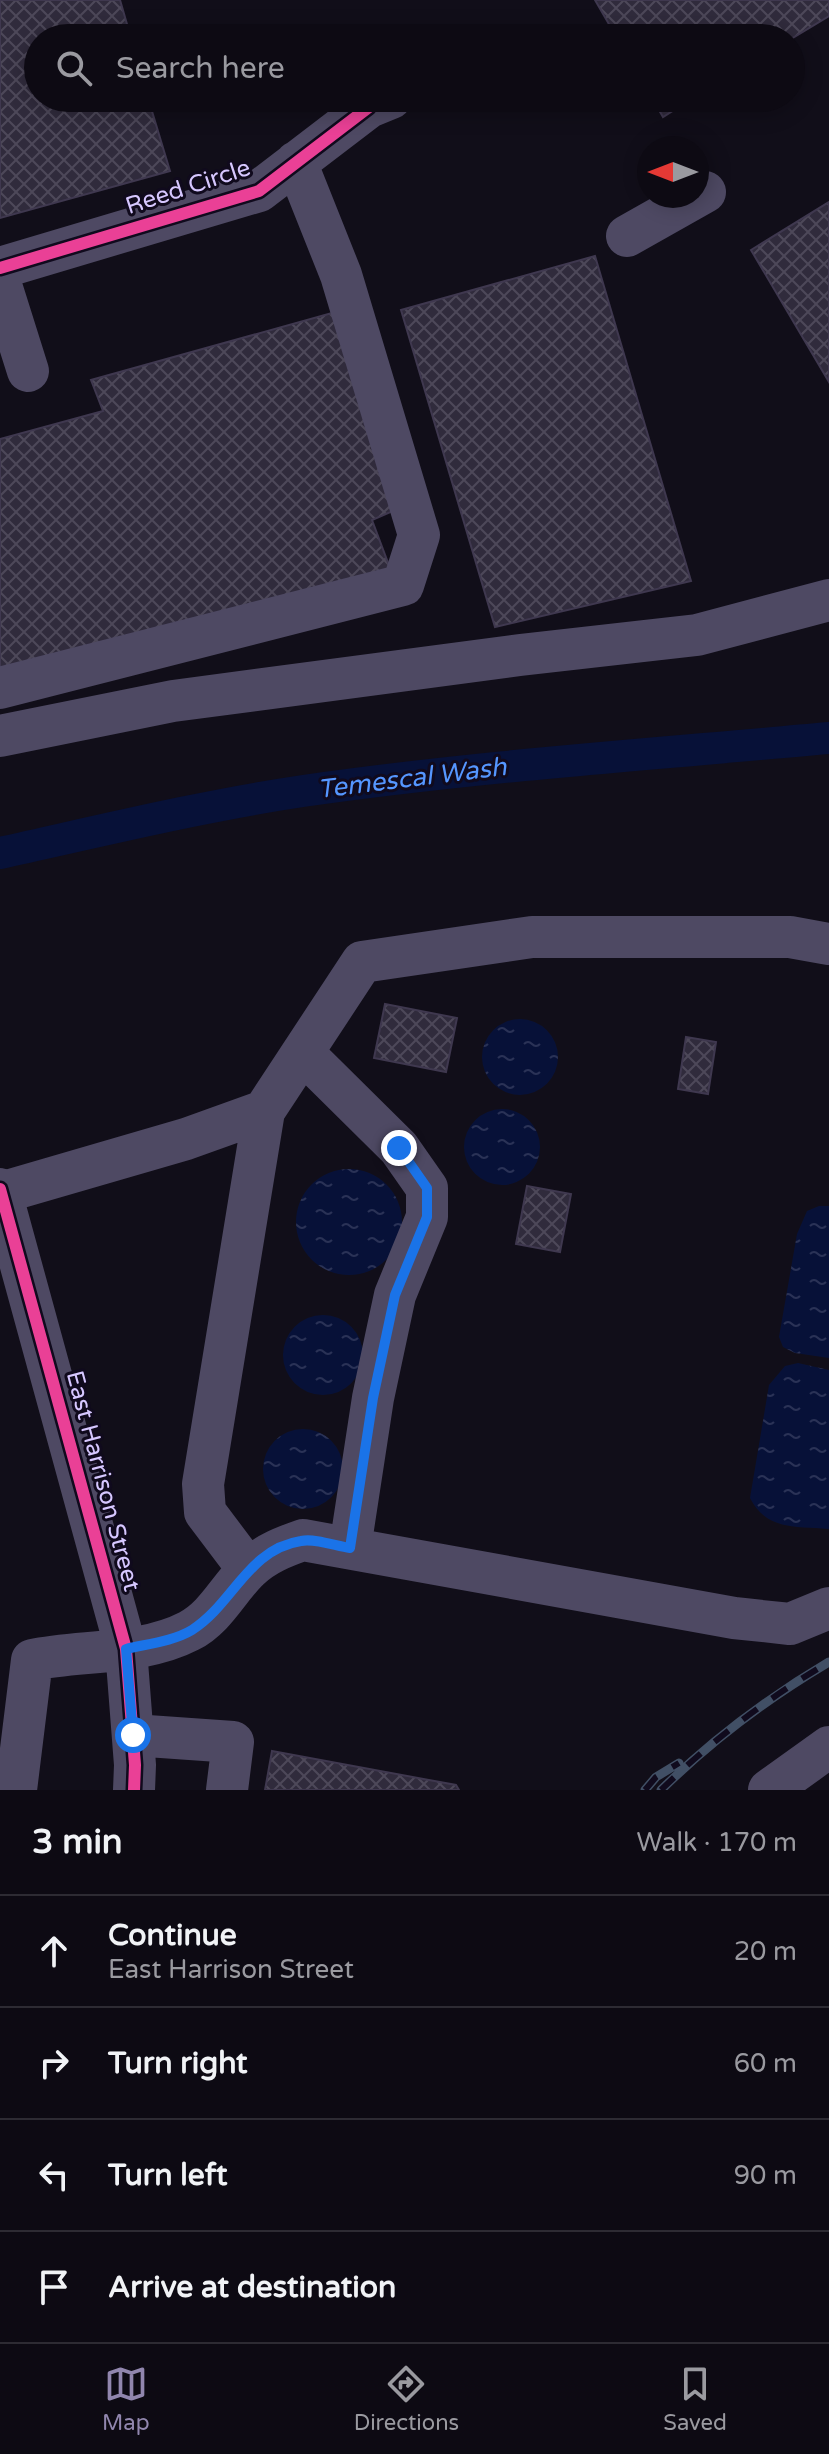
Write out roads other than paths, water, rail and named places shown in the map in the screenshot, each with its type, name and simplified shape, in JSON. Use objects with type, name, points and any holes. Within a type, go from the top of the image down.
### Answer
[{"type":"street","name":"Reed Circle","points":[[0,268],[259,191],[366,112]]},
{"type":"street","points":[[0,688],[403,585],[419,535],[341,275],[296,162]]},
{"type":"street","points":[[627,236],[677,208]]},
{"type":"street","points":[[0,282],[28,371]]},
{"type":"street","points":[[0,736],[173,701],[697,635],[829,600]]},
{"type":"street","points":[[248,1569],[205,1512],[203,1484],[264,1111],[362,962],[532,937],[790,937],[829,944]]},
{"type":"street","points":[[303,1053],[399,1148],[427,1188],[427,1217],[395,1295],[379,1369],[350,1548]]},
{"type":"street","points":[[0,1192],[186,1139],[264,1111]]},
{"type":"street","name":"East Harrison Street","points":[[0,1192],[126,1649],[134,1790]]},
{"type":"street","points":[[16,1790],[16,1658],[126,1649],[190,1631],[218,1608],[248,1569],[274,1550],[303,1540],[734,1618],[790,1624],[829,1608]]},
{"type":"street","points":[[133,1735],[233,1742],[227,1790]]},
{"type":"street","points":[[769,1790],[829,1747]]},
{"type":"water","points":[[520,1019],[535,1022],[547,1030],[555,1042],[558,1057],[555,1072],[547,1084],[535,1092],[520,1095],[505,1092],[493,1084],[485,1072],[482,1057],[485,1042],[493,1030],[505,1022]]},
{"type":"water","points":[[502,1109],[517,1112],[529,1120],[537,1132],[540,1147],[537,1162],[529,1174],[517,1182],[502,1185],[487,1182],[475,1174],[467,1162],[464,1147],[467,1132],[475,1120],[487,1112]]},
{"type":"water","points":[[349,1169],[369,1173],[387,1184],[398,1202],[402,1222],[398,1242],[387,1260],[369,1271],[349,1275],[329,1271],[311,1260],[300,1242],[296,1222],[300,1202],[311,1184],[329,1173]]},
{"type":"water","points":[[829,1206],[829,1358],[795,1353],[783,1347],[779,1337],[797,1234],[807,1211]]},
{"type":"water","points":[[315,1315],[331,1315],[352,1326],[363,1347],[363,1363],[352,1384],[331,1395],[315,1395],[301,1389],[289,1377],[283,1363],[283,1347],[289,1333],[301,1321]]},
{"type":"water","points":[[798,1363],[829,1370],[829,1529],[794,1527],[774,1522],[757,1509],[750,1498],[769,1385],[785,1366]]},
{"type":"water","points":[[295,1429],[311,1429],[332,1440],[343,1461],[343,1477],[332,1498],[311,1509],[295,1509],[281,1503],[269,1491],[263,1477],[263,1461],[269,1447],[281,1435]]},
{"type":"waterway","name":"Temescal Wash","points":[[0,853],[189,811],[303,791],[500,767],[829,738]]},
{"type":"railway","points":[[661,1790],[741,1721],[829,1662]]},
{"type":"railway","points":[[645,1790],[656,1777],[679,1763]]}]
